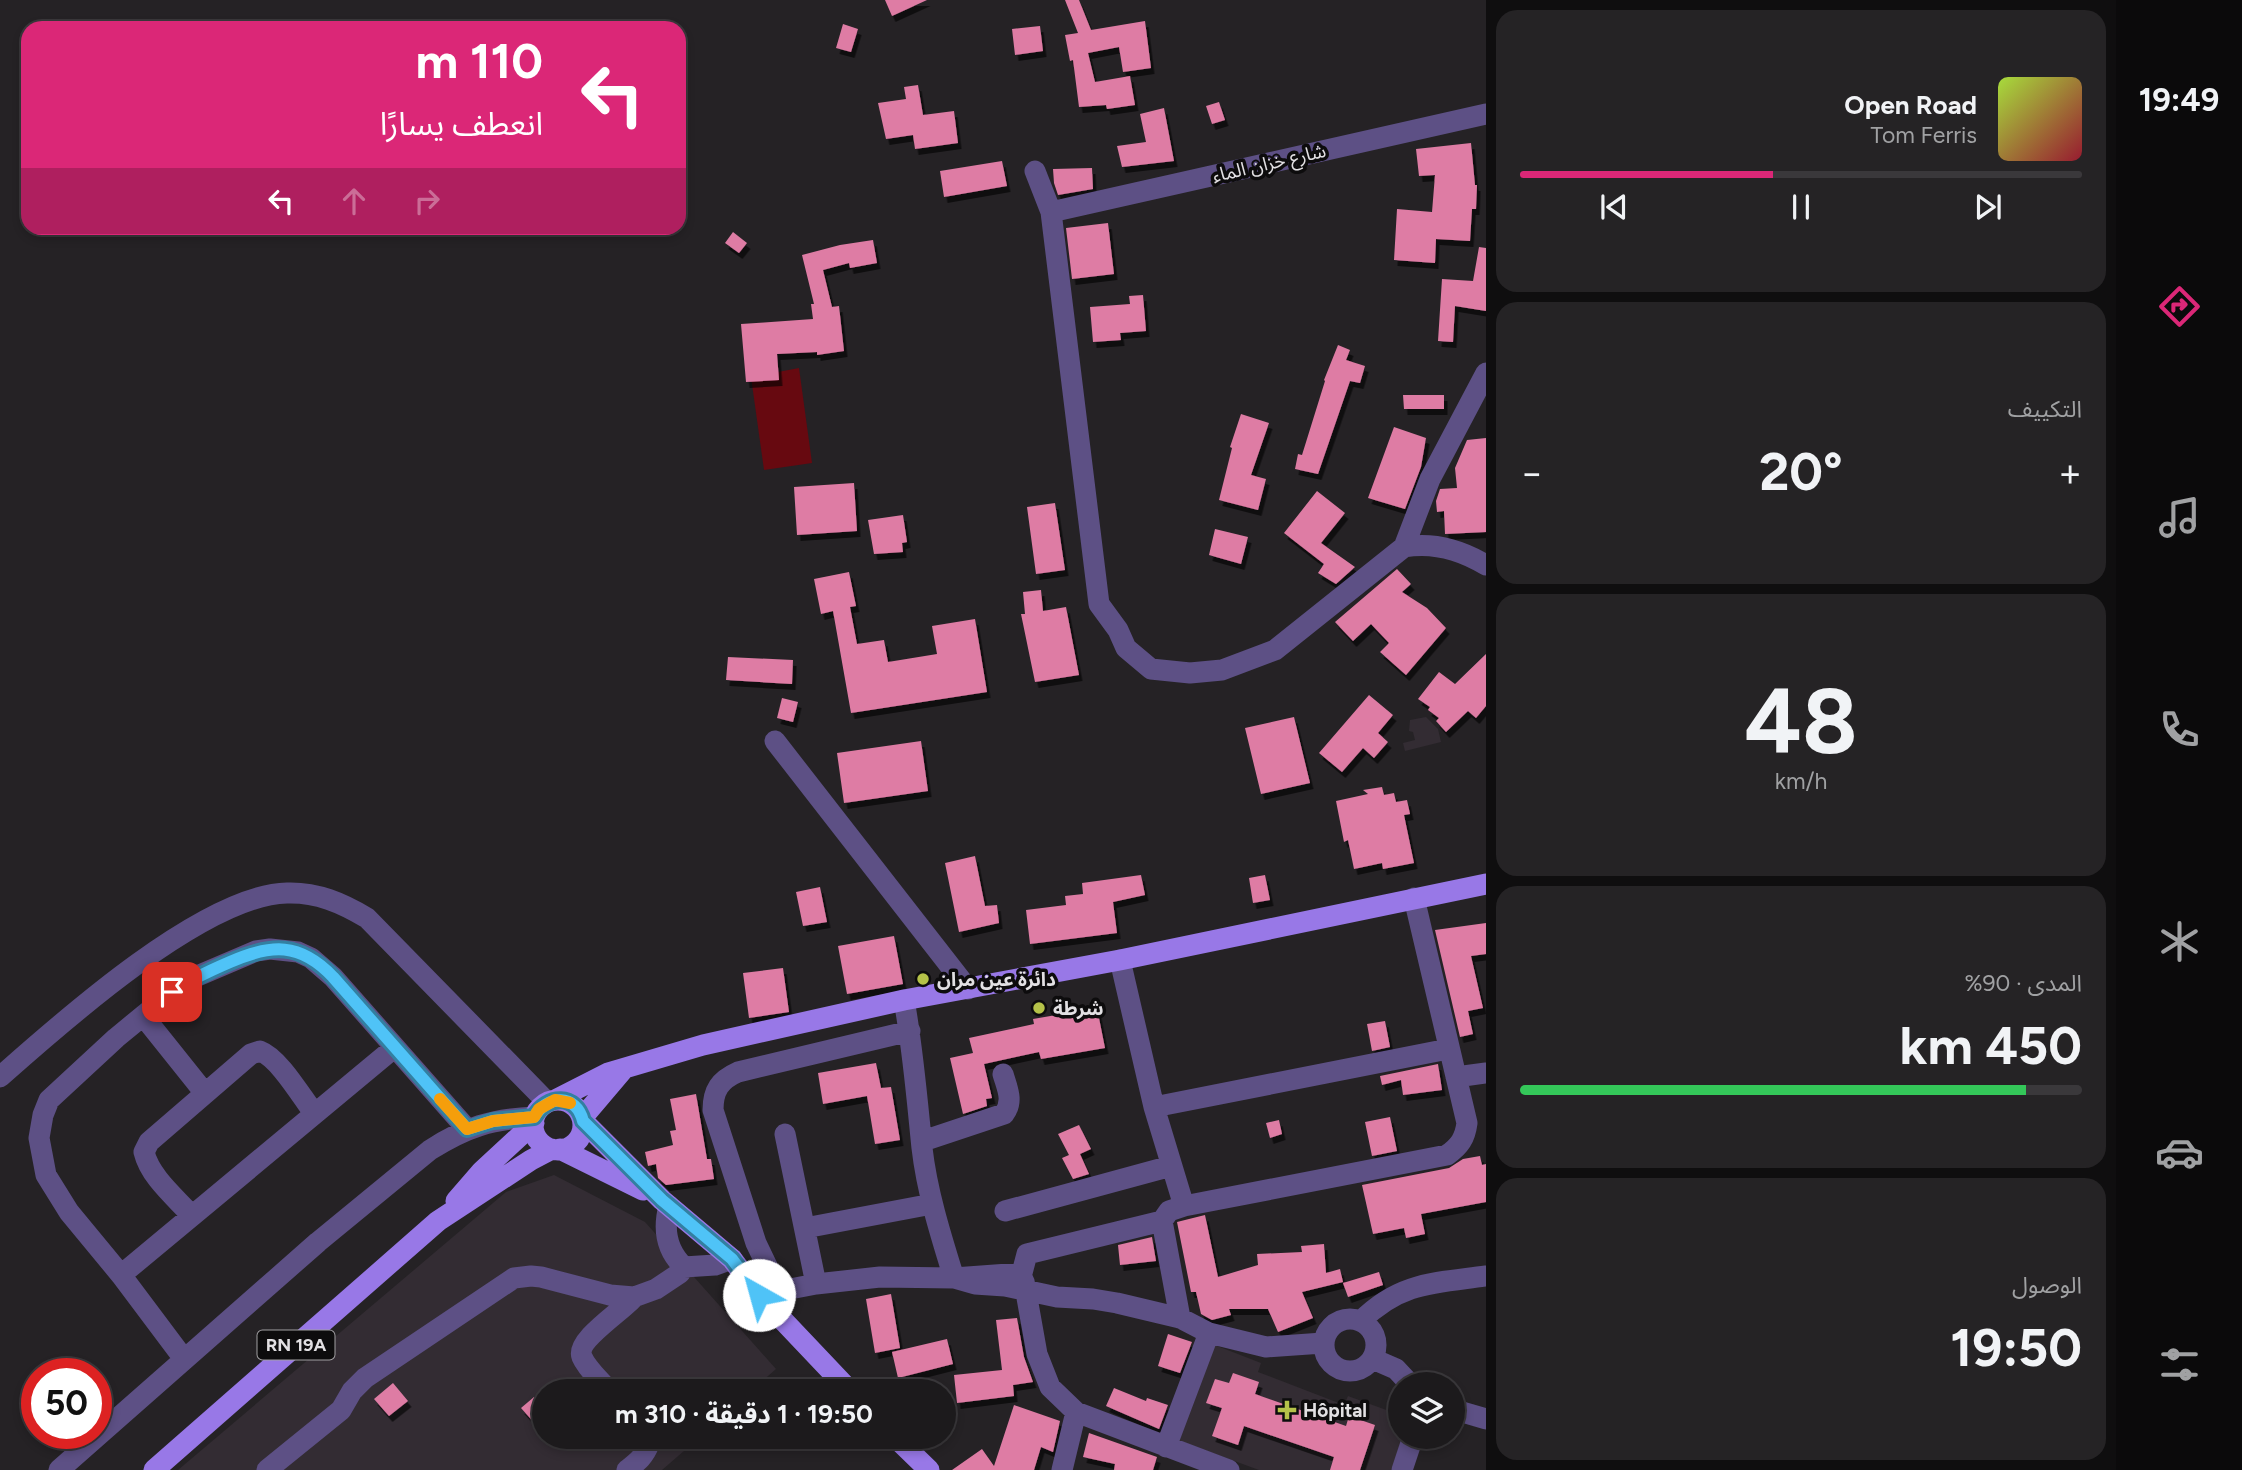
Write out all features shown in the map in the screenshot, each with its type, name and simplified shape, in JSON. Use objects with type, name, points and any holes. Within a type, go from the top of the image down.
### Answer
[{"type":"main road","points":[[438,1221],[482,1171],[542,1111],[590,1081],[627,1067],[703,1045],[904,1000],[1120,960],[1486,884]]},
{"type":"main road","points":[[438,1221],[556,1149],[567,1148],[579,1140],[583,1119],[603,1090],[627,1067]]},
{"type":"main road","points":[[666,1203],[540,1142],[536,1136],[542,1111],[564,1100],[573,1104],[583,1119],[666,1203],[769,1293],[840,1379]]},
{"type":"main road","name":"RN 19A","points":[[154,1470],[438,1221]]},
{"type":"main road","points":[[907,1449],[929,1470]]},
{"type":"street","name":"شارع خزان الماء","points":[[1051,212],[1486,114]]},
{"type":"street","points":[[1035,171],[1051,212],[1099,604],[1118,630],[1126,648],[1150,669],[1190,673],[1222,670],[1275,650],[1404,547],[1421,544],[1453,550],[1486,565]]},
{"type":"street","points":[[1404,547],[1430,479],[1486,373]]},
{"type":"street","points":[[775,741],[968,989]]},
{"type":"street","points":[[0,1077],[51,1032],[147,957],[232,907],[258,897],[287,892],[315,895],[342,903],[367,918],[542,1111]]},
{"type":"street","points":[[1180,1318],[1162,1222],[1169,1211],[1447,1155],[1458,1147],[1465,1136],[1467,1123],[1414,898]]},
{"type":"street","points":[[184,1359],[121,1275],[69,1212],[46,1175],[39,1138],[48,1100],[172,992],[195,976],[256,951],[284,949],[305,955],[323,967],[467,1129]]},
{"type":"street","points":[[1120,960],[1154,1107],[1184,1206]]},
{"type":"street","points":[[904,1000],[932,1203],[954,1278]]},
{"type":"street","points":[[144,1017],[204,1092]]},
{"type":"street","points":[[910,1031],[738,1072],[725,1078],[718,1086],[713,1098],[713,1110],[756,1243],[769,1293],[816,1284],[880,1277],[954,1278],[975,1284],[1005,1286],[1024,1282],[1180,1318],[1209,1334],[1266,1347],[1323,1343]]},
{"type":"street","points":[[121,1275],[394,1048]]},
{"type":"street","points":[[1154,1107],[1448,1049]]},
{"type":"street","points":[[192,1216],[164,1185],[144,1152],[149,1142],[204,1092],[251,1054],[260,1051],[277,1065],[314,1113]]},
{"type":"street","points":[[1456,1077],[1486,1073]]},
{"type":"street","points":[[923,1140],[1004,1114],[1010,1100],[1003,1074]]},
{"type":"street","points":[[59,1470],[318,1242],[430,1150],[467,1129],[542,1111]]},
{"type":"street","points":[[785,1134],[816,1284]]},
{"type":"street","points":[[1005,1211],[1171,1167]]},
{"type":"street","points":[[666,1203],[666,1238],[684,1267],[715,1265],[732,1259]]},
{"type":"street","points":[[805,1228],[932,1203]]},
{"type":"street","points":[[1162,1222],[1027,1254],[1024,1282],[1037,1354],[1050,1387],[1076,1412],[1229,1470]]},
{"type":"street","points":[[267,1470],[341,1410],[352,1391],[365,1378],[514,1278],[541,1277],[610,1295],[634,1297],[656,1289],[680,1273],[684,1267]]},
{"type":"street","points":[[1361,1321],[1378,1304],[1423,1284],[1486,1276]]},
{"type":"street","points":[[599,1379],[582,1357],[584,1342],[634,1297]]},
{"type":"street","points":[[1344,1319],[1361,1321],[1374,1333],[1376,1341],[1373,1359],[1359,1370],[1341,1370],[1328,1360],[1323,1343],[1329,1328],[1344,1319]]},
{"type":"street","points":[[1166,1447],[1209,1334]]},
{"type":"street","points":[[1373,1359],[1399,1372]]},
{"type":"street","points":[[1062,1470],[1076,1412]]},
{"type":"street","points":[[1465,1413],[1486,1419]]},
{"type":"street","points":[[627,1470],[642,1458],[647,1449]]},
{"type":"street","points":[[1402,1470],[1409,1449]]},
{"type":"shaded area","points":[[799,368],[812,463],[764,470],[751,377]]},
{"type":"shaded area","points":[[1426,717],[1438,729],[1441,742],[1405,751],[1403,743],[1415,740],[1413,732],[1409,731],[1410,720]]},
{"type":"shaded area","points":[[554,1175],[645,1222],[776,1369],[765,1379],[532,1379],[532,1449],[686,1449],[662,1470],[178,1470],[506,1192]]},
{"type":"shaded area","name":"Hôpital","points":[[1212,1344],[1261,1363],[1258,1372],[1344,1405],[1348,1396],[1388,1411],[1388,1449],[1399,1449],[1391,1470],[1259,1470],[1177,1440]]},
{"type":"building","points":[[885,0],[927,0],[892,16]]},
{"type":"building","points":[[1065,0],[1079,0],[1091,30],[1145,21],[1151,68],[1123,72],[1119,47],[1088,53],[1095,82],[1130,76],[1135,105],[1107,109],[1106,105],[1079,107],[1073,60],[1070,61],[1065,35],[1078,33]]},
{"type":"building","points":[[843,24],[858,29],[851,52],[836,48]]},
{"type":"building","points":[[1040,26],[1043,51],[1015,55],[1012,29]]},
{"type":"building","points":[[918,85],[923,115],[954,111],[958,143],[915,149],[913,135],[886,139],[878,103],[906,99],[904,87]]},
{"type":"building","points":[[1219,102],[1225,120],[1212,124],[1206,106]]},
{"type":"building","points":[[1164,108],[1174,161],[1122,167],[1117,146],[1146,142],[1140,114]]},
{"type":"building","points":[[1471,143],[1477,185],[1470,241],[1436,239],[1435,263],[1394,260],[1397,209],[1432,212],[1435,175],[1419,176],[1416,149]]},
{"type":"building","points":[[1002,161],[1007,186],[944,197],[940,171]]},
{"type":"building","points":[[1092,168],[1093,189],[1058,195],[1053,169]]},
{"type":"building","points":[[1108,223],[1114,274],[1072,279],[1066,228]]},
{"type":"building","points":[[733,232],[747,243],[739,253],[725,243]]},
{"type":"building","points":[[873,240],[877,263],[850,268],[849,263],[823,270],[832,307],[839,306],[844,351],[817,355],[817,352],[777,354],[779,380],[746,382],[741,324],[813,319],[811,304],[814,304],[802,255]]},
{"type":"building","points":[[1479,247],[1486,248],[1486,311],[1455,306],[1453,342],[1438,341],[1442,279],[1473,281]]},
{"type":"building","points":[[1143,295],[1146,331],[1120,333],[1121,340],[1093,342],[1090,307],[1130,304],[1129,296]]},
{"type":"building","points":[[1338,345],[1350,350],[1346,360],[1365,366],[1360,383],[1350,381],[1318,474],[1295,469],[1298,454],[1302,455],[1324,380]]},
{"type":"building","points":[[1403,395],[1444,395],[1444,409],[1404,409]]},
{"type":"building","points":[[1241,414],[1269,423],[1251,475],[1266,479],[1258,510],[1219,500],[1232,448],[1230,447]]},
{"type":"building","points":[[1394,427],[1426,438],[1421,467],[1405,509],[1368,498]]},
{"type":"building","points":[[1486,438],[1486,532],[1445,534],[1444,511],[1437,512],[1436,501],[1440,489],[1457,488],[1455,468],[1467,440]]},
{"type":"building","points":[[854,483],[857,531],[797,535],[794,487]]},
{"type":"building","points":[[1317,491],[1345,513],[1321,543],[1355,567],[1336,584],[1318,573],[1324,564],[1284,533]]},
{"type":"building","points":[[1055,503],[1065,570],[1036,574],[1027,507]]},
{"type":"building","points":[[903,515],[907,542],[902,543],[903,552],[874,554],[868,520]]},
{"type":"building","points":[[1215,529],[1248,537],[1241,564],[1209,555]]},
{"type":"building","points":[[1397,569],[1411,584],[1402,592],[1427,608],[1446,628],[1406,675],[1380,652],[1389,643],[1371,624],[1353,641],[1335,622]]},
{"type":"building","points":[[849,572],[856,606],[850,607],[857,644],[884,640],[888,662],[937,654],[932,626],[975,619],[987,692],[851,713],[833,611],[821,614],[814,579]]},
{"type":"building","points":[[1041,590],[1043,611],[1066,607],[1079,675],[1035,682],[1021,614],[1025,614],[1023,592]]},
{"type":"building","points":[[1486,654],[1486,706],[1476,718],[1468,711],[1446,732],[1436,721],[1439,718],[1428,710],[1430,707],[1418,699],[1439,672],[1455,684]]},
{"type":"building","points":[[728,657],[793,660],[792,684],[726,680]]},
{"type":"building","points":[[1369,695],[1393,715],[1378,733],[1388,742],[1374,758],[1363,748],[1342,772],[1319,753]]},
{"type":"building","points":[[782,698],[798,702],[793,722],[777,718]]},
{"type":"building","points":[[1294,717],[1310,783],[1261,794],[1245,728]]},
{"type":"building","points":[[921,741],[928,791],[844,803],[837,753]]},
{"type":"building","points":[[1382,787],[1384,795],[1394,793],[1396,802],[1407,800],[1410,814],[1404,815],[1414,863],[1383,869],[1382,863],[1354,869],[1348,840],[1344,842],[1336,801],[1368,794],[1363,790]]},
{"type":"building","points":[[975,856],[985,906],[997,905],[999,923],[959,932],[945,863]]},
{"type":"building","points":[[1141,875],[1145,895],[1113,902],[1117,933],[1030,944],[1026,910],[1066,905],[1065,896],[1083,894],[1082,883]]},
{"type":"building","points":[[1265,875],[1270,900],[1253,903],[1249,878]]},
{"type":"building","points":[[820,887],[827,922],[803,926],[796,892]]},
{"type":"building","points":[[1486,923],[1486,954],[1471,956],[1483,1008],[1468,1011],[1473,1034],[1460,1037],[1435,930]]},
{"type":"building","points":[[894,936],[903,984],[847,994],[838,946]]},
{"type":"building","points":[[783,968],[789,1012],[749,1018],[743,973]]},
{"type":"building","points":[[1097,1008],[1105,1048],[1041,1059],[1039,1052],[984,1064],[992,1098],[986,1099],[987,1106],[963,1114],[950,1058],[973,1053],[969,1038],[1034,1024],[1033,1019]]},
{"type":"building","points":[[1385,1021],[1390,1047],[1372,1051],[1367,1024]]},
{"type":"building","points":[[876,1063],[881,1088],[891,1087],[900,1140],[875,1144],[867,1096],[823,1104],[818,1073]]},
{"type":"building","points":[[1438,1064],[1442,1090],[1403,1095],[1401,1080],[1382,1085],[1380,1076]]},
{"type":"building","points":[[696,1094],[707,1159],[711,1159],[714,1179],[666,1185],[658,1178],[656,1164],[648,1166],[645,1152],[673,1145],[670,1131],[676,1130],[670,1099]]},
{"type":"building","points":[[1390,1117],[1397,1151],[1372,1156],[1365,1122]]},
{"type":"building","points":[[1279,1120],[1282,1134],[1270,1138],[1266,1123]]},
{"type":"building","points":[[1079,1125],[1091,1149],[1080,1154],[1089,1174],[1073,1179],[1062,1158],[1069,1155],[1058,1134]]},
{"type":"building","points":[[1480,1156],[1482,1165],[1486,1164],[1486,1202],[1421,1214],[1425,1234],[1406,1238],[1404,1228],[1373,1234],[1362,1185],[1449,1168],[1463,1159]]},
{"type":"building","points":[[1205,1215],[1218,1277],[1258,1265],[1257,1254],[1302,1252],[1301,1246],[1324,1244],[1326,1273],[1340,1269],[1343,1282],[1302,1292],[1313,1318],[1278,1332],[1268,1309],[1229,1309],[1231,1315],[1212,1320],[1201,1314],[1196,1292],[1191,1292],[1177,1222]]},
{"type":"building","points":[[1152,1237],[1156,1261],[1120,1265],[1118,1245]]},
{"type":"building","points":[[1379,1272],[1383,1285],[1348,1297],[1343,1283]]},
{"type":"building","points":[[891,1294],[900,1348],[875,1353],[866,1299]]},
{"type":"building","points":[[1017,1318],[1024,1357],[1033,1382],[1013,1385],[1014,1396],[957,1403],[954,1375],[1002,1370],[996,1320]]},
{"type":"building","points":[[1168,1334],[1192,1342],[1180,1373],[1158,1366]]},
{"type":"building","points":[[947,1339],[953,1364],[898,1378],[892,1352]]},
{"type":"building","points":[[1233,1373],[1259,1382],[1255,1394],[1346,1426],[1349,1416],[1375,1425],[1360,1470],[1330,1470],[1334,1457],[1244,1426],[1238,1445],[1212,1436],[1222,1408],[1206,1403],[1215,1379],[1229,1383]]},
{"type":"building","points":[[393,1383],[408,1401],[389,1416],[374,1399]]},
{"type":"building","points":[[1114,1388],[1146,1401],[1147,1398],[1168,1405],[1159,1429],[1106,1406]]},
{"type":"building","points":[[532,1399],[532,1420],[521,1408]]},
{"type":"building","points":[[1014,1405],[1060,1421],[1053,1452],[1041,1447],[1034,1470],[952,1470],[982,1449],[994,1466]]},
{"type":"building","points":[[1089,1433],[1157,1457],[1153,1470],[1114,1470],[1115,1464],[1083,1457]]},
{"type":"slow traffic","points":[[440,1099],[467,1129],[493,1121],[534,1117],[547,1102],[564,1100],[570,1103]]},
{"type":"place","name":"دائرة عين مران","points":[[923,979]]},
{"type":"place","name":"شرطة","points":[[1039,1008]]},
{"type":"place","name":"Hôpital","points":[[1287,1410]]},
{"type":"route","points":[[172,992],[195,976],[256,951],[284,949],[311,958],[333,977],[467,1129],[493,1121],[534,1117],[547,1102],[555,1100],[573,1104],[583,1121],[662,1200],[732,1259],[759,1295]]}]
